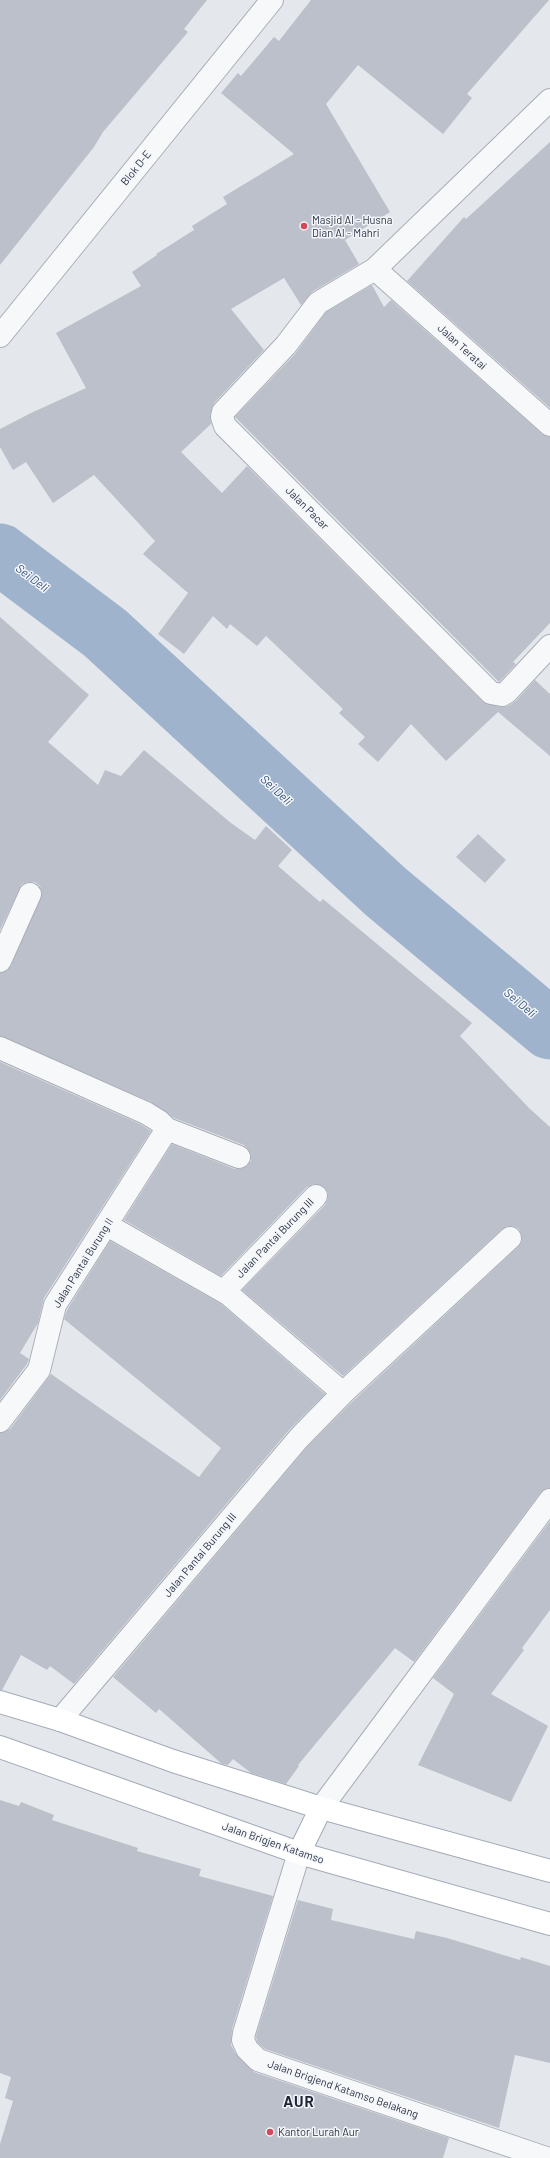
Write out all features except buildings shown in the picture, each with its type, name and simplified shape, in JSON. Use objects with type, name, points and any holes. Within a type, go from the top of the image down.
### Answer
[{"type":"main road","points":[[0,1702],[60,1720],[173,1761],[321,1808],[550,1870]]},
{"type":"main road","name":"Jalan Brigjen Katamso","points":[[0,1747],[299,1853],[550,1924]]},
{"type":"main road","points":[[299,1853],[321,1808]]},
{"type":"street","name":"Blok D-E","points":[[0,336],[272,0]]},
{"type":"street","points":[[375,269],[550,100]]},
{"type":"street","name":"Jalan Teratai","points":[[375,269],[550,425]]},
{"type":"street","name":"Jalan Pacar","points":[[375,269],[318,303],[286,345],[223,412],[222,421],[491,693],[502,695],[507,692],[550,646]]},
{"type":"street","points":[[0,961],[30,894]]},
{"type":"street","points":[[0,1048],[146,1113],[159,1121],[167,1129],[239,1157]]},
{"type":"street","name":"Jalan Pantai Burung II","points":[[0,1421],[39,1370],[55,1305],[167,1129]]},
{"type":"street","name":"Jalan Pantai Burung III","points":[[228,1294],[227,1288],[316,1196]]},
{"type":"street","points":[[107,1225],[228,1294],[343,1393]]},
{"type":"street","name":"Jalan Pantai Burung III","points":[[60,1720],[299,1438],[343,1393],[510,1238]]},
{"type":"street","points":[[321,1808],[550,1500]]},
{"type":"street","name":"Jalan Brigjend Katamso Belakang","points":[[299,1853],[244,2033],[243,2040],[247,2049],[258,2060],[546,2158]]},
{"type":"waterway","name":"Sei Deli","points":[[0,554],[105,633],[386,892],[550,1029]]},
{"type":"place","name":"Masjid Al - Husna Dian Al - Mahri","points":[[304,226]]},
{"type":"place","name":"Kantor Lurah Aur","points":[[270,2132]]},
{"type":"district","name":"AUR","points":[[299,2102]]}]
